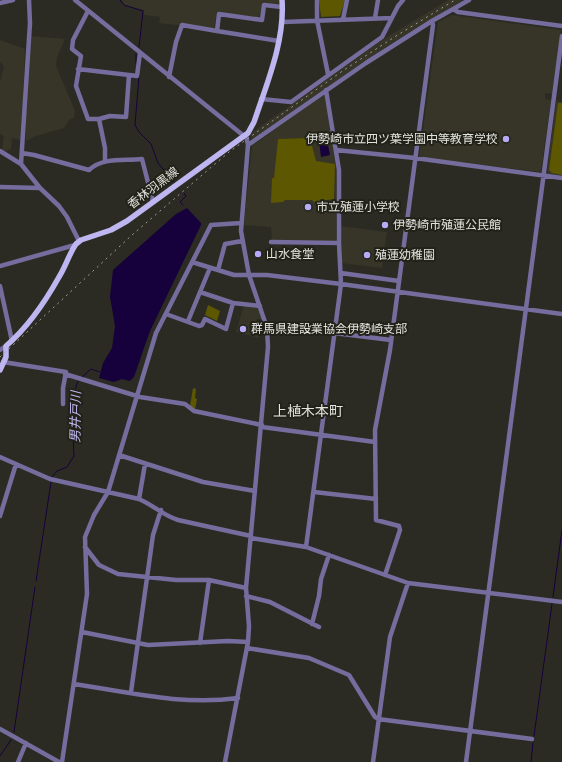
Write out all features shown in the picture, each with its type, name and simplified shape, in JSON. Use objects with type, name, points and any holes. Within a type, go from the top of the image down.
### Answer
[{"type":"main road","name":"香林羽黒線","points":[[77,243],[122,224],[245,136],[252,126],[279,40],[283,22],[282,0]]},
{"type":"main road","points":[[0,370],[7,355],[6,346],[21,333],[56,282],[77,243]]},
{"type":"street","points":[[2,2],[13,0]]},
{"type":"street","points":[[21,164],[30,23],[29,0]]},
{"type":"street","points":[[75,0],[169,77],[245,136],[248,145],[241,223],[242,241],[249,275],[267,328],[268,347],[262,426],[246,588],[249,626],[248,642],[225,762]]},
{"type":"street","points":[[317,0],[317,20],[328,74]]},
{"type":"street","points":[[343,19],[347,0]]},
{"type":"street","points":[[375,18],[378,0]]},
{"type":"street","points":[[261,99],[290,102],[382,37],[403,0]]},
{"type":"street","points":[[248,145],[326,90],[432,21],[469,0]]},
{"type":"street","points":[[217,31],[219,14],[262,20],[264,5],[282,7]]},
{"type":"street","points":[[453,9],[458,12],[562,26]]},
{"type":"street","points":[[88,11],[73,40],[72,49],[81,56],[76,86],[88,119],[99,119],[110,116],[126,118],[129,75]]},
{"type":"street","points":[[283,22],[392,18]]},
{"type":"street","points":[[385,575],[400,530],[399,526],[376,520],[375,430],[391,340],[433,25],[432,21]]},
{"type":"street","points":[[169,77],[176,42],[182,25],[279,40]]},
{"type":"street","points":[[466,762],[562,36]]},
{"type":"street","points":[[78,69],[137,76],[140,53]]},
{"type":"street","points":[[306,547],[341,284],[339,243],[339,170],[326,90]]},
{"type":"street","points":[[99,119],[105,161]]},
{"type":"street","points":[[336,150],[415,158],[562,178]]},
{"type":"street","points":[[0,151],[21,164],[40,188],[67,217],[77,243],[0,266]]},
{"type":"street","points":[[22,153],[34,154],[89,170],[97,163],[105,161],[142,159],[153,202]]},
{"type":"street","points":[[0,187],[40,188]]},
{"type":"street","points":[[62,762],[87,594],[85,537],[94,515],[108,492],[156,333],[211,225],[241,223]]},
{"type":"street","points":[[218,270],[225,244],[242,241]]},
{"type":"street","points":[[271,242],[339,243]]},
{"type":"street","points":[[192,262],[234,275],[267,275],[562,314]]},
{"type":"street","points":[[188,321],[210,268]]},
{"type":"street","points":[[341,273],[399,281]]},
{"type":"street","points":[[0,286],[12,341]]},
{"type":"street","points":[[200,292],[233,303],[260,306]]},
{"type":"street","points":[[166,314],[199,326],[202,325],[205,319],[226,329],[233,303]]},
{"type":"street","points":[[334,333],[391,340]]},
{"type":"street","points":[[0,350],[6,346]]},
{"type":"street","points":[[3,362],[64,371],[66,372],[65,374],[137,396],[185,404],[194,411],[262,426],[375,442]]},
{"type":"street","points":[[62,404],[65,374]]},
{"type":"street","points":[[119,455],[203,482],[255,491]]},
{"type":"street","points":[[0,457],[50,479],[139,499],[161,510],[171,518],[251,537],[306,547],[408,583],[562,602]]},
{"type":"street","points":[[0,516],[16,464]]},
{"type":"street","points":[[139,499],[145,464]]},
{"type":"street","points":[[314,492],[376,500]]},
{"type":"street","points":[[131,692],[153,535],[161,510]]},
{"type":"street","points":[[85,547],[99,565],[118,574],[176,580],[209,580],[246,588]]},
{"type":"street","points":[[312,624],[319,596],[320,579],[330,555]]},
{"type":"street","points":[[200,643],[209,580]]},
{"type":"street","points":[[372,762],[390,637],[408,583]]},
{"type":"street","points":[[246,596],[270,602],[319,627]]},
{"type":"street","points":[[82,632],[148,645],[228,641],[248,642]]},
{"type":"street","points":[[247,648],[309,658],[349,675],[375,717],[378,719],[532,739]]},
{"type":"street","points":[[74,684],[131,692],[145,696],[193,701],[238,698]]},
{"type":"street","points":[[0,729],[58,762]]},
{"type":"street","points":[[18,762],[26,743]]},
{"type":"shaded area","points":[[122,0],[279,0],[279,4],[263,4],[259,18],[217,12],[214,29],[159,23],[160,17],[144,15],[144,10],[124,5]]},
{"type":"shaded area","points":[[319,0],[345,0],[340,16],[321,17]]},
{"type":"shaded area","points":[[448,0],[463,0],[387,46],[251,141],[250,134],[258,128],[384,39]]},
{"type":"shaded area","points":[[452,15],[561,30],[552,94],[545,93],[545,99],[551,100],[541,172],[419,157],[438,22]]},
{"type":"shaded area","points":[[30,36],[65,39],[57,57],[56,66],[75,111],[74,118],[69,120],[64,128],[36,136],[26,141],[26,107],[21,140],[12,138],[11,149],[5,151],[2,150],[4,136],[0,134],[0,82],[4,66],[0,62],[0,40],[25,49],[23,105]]},
{"type":"shaded area","points":[[324,94],[326,95],[337,170],[336,241],[272,240],[271,227],[244,225],[252,146]]},
{"type":"shaded area","points":[[556,101],[562,102],[562,176],[548,174],[547,172]]},
{"type":"shaded area","points":[[558,103],[562,103],[562,175],[552,173],[549,170]]},
{"type":"shaded area","points":[[310,138],[316,161],[335,164],[334,199],[314,202],[312,200],[285,200],[283,202],[271,203],[272,178],[274,178],[278,139]]},
{"type":"shaded area","points":[[327,140],[330,155],[321,157],[319,141]]},
{"type":"shaded area","points":[[187,208],[201,223],[201,225],[150,331],[134,377],[130,381],[122,379],[114,382],[99,378],[103,363],[112,348],[115,326],[110,297],[113,270],[176,214]]},
{"type":"shaded area","points":[[340,226],[387,232],[382,268],[342,263]]},
{"type":"shaded area","points":[[208,305],[220,311],[217,321],[205,315]]},
{"type":"shaded area","points":[[244,305],[258,306],[262,319],[257,319],[256,332],[259,333],[259,338],[236,332]]},
{"type":"shaded area","points":[[193,388],[196,389],[195,398],[197,399],[195,410],[190,406]]},
{"type":"waterway","name":"男井戸川","points":[[120,0],[124,5],[143,11],[139,47]]},
{"type":"waterway","name":"男井戸川","points":[[136,54],[136,63]]},
{"type":"waterway","name":"男井戸川","points":[[139,76],[135,125],[139,132],[151,144],[158,163],[174,182]]},
{"type":"waterway","name":"男井戸川","points":[[183,205],[180,202],[186,196],[184,193]]},
{"type":"waterway","name":"男井戸川","points":[[81,378],[91,369],[100,372]]},
{"type":"waterway","name":"男井戸川","points":[[52,477],[57,471],[67,467],[74,456],[74,404],[76,385],[79,380]]},
{"type":"waterway","name":"男井戸川","points":[[36,581],[51,482]]},
{"type":"waterway","points":[[553,597],[562,530]]},
{"type":"waterway","name":"男井戸川","points":[[14,732],[35,587]]},
{"type":"waterway","points":[[534,736],[552,604]]},
{"type":"waterway","name":"男井戸川","points":[[0,756],[11,740]]},
{"type":"waterway","points":[[531,762],[533,743]]},
{"type":"railway","points":[[0,357],[132,235],[229,152],[341,72],[455,0]]},
{"type":"place","name":"伊勢崎市立四ツ葉学園中等教育学校","points":[[506,139]]},
{"type":"place","name":"市立殖蓮小学校","points":[[308,207]]},
{"type":"place","name":"伊勢崎市殖蓮公民館","points":[[385,225]]},
{"type":"place","name":"山水食堂","points":[[258,254]]},
{"type":"place","name":"殖蓮幼稚園","points":[[367,255]]},
{"type":"place","name":"群馬県建設業協会伊勢崎支部","points":[[243,329]]},
{"type":"district","name":"上植木本町","points":[[308,411]]}]
